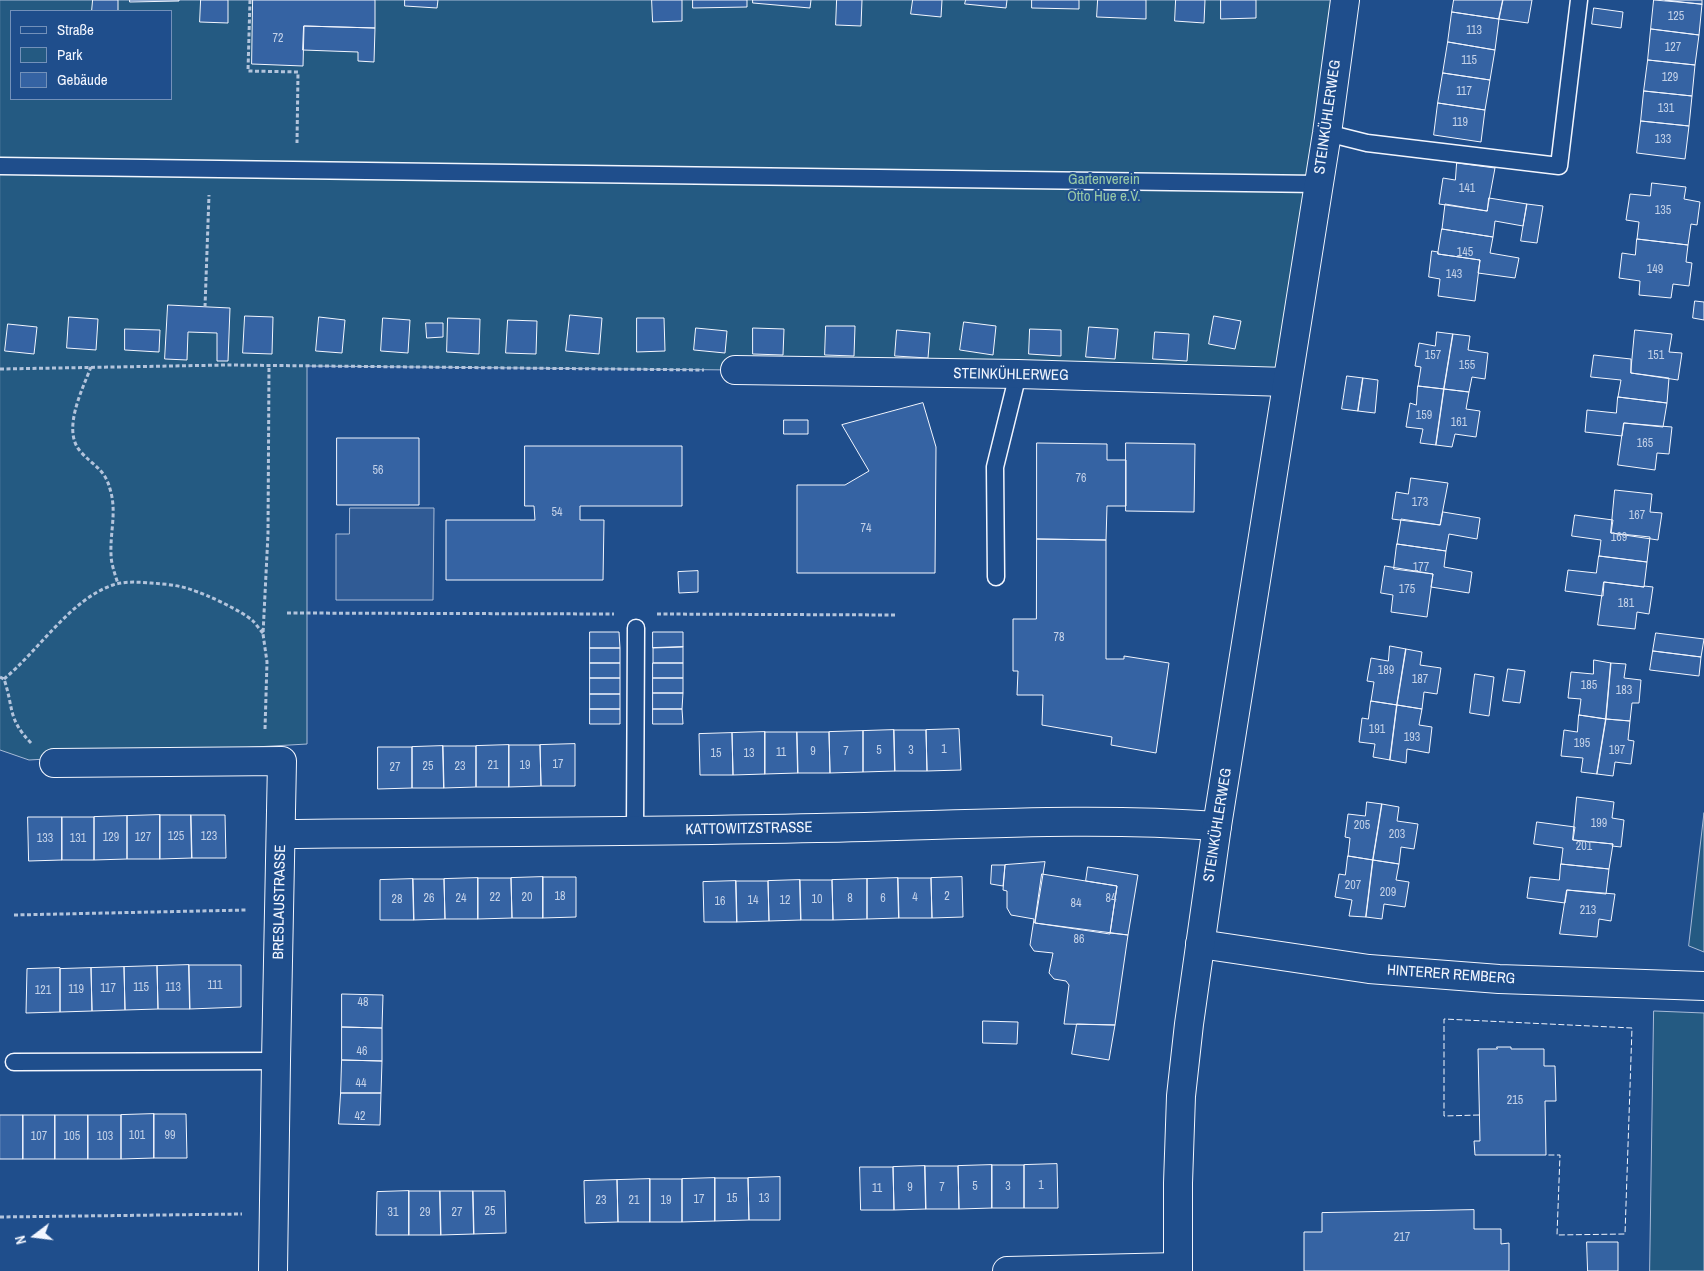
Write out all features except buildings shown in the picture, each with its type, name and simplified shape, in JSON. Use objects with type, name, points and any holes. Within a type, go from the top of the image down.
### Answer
[{"type":"street","name":"STEINKÜHLERWEG","points":[[1178,1269],[1181,1096],[1200,944],[1327,133],[1345,0]]},
{"type":"street","name":"STEINKÜHLERWEG","points":[[735,370],[1018,374],[1287,382]]},
{"type":"street","points":[[54,763],[282,761]]},
{"type":"street","name":"BRESLAUSTRASSE","points":[[273,1271],[282,761]]},
{"type":"street","name":"KATTOWITZSTRASSE","points":[[281,834],[880,827],[1048,821],[1125,821],[1217,826]]},
{"type":"street","name":"HINTERER REMBERG","points":[[1200,944],[1369,969],[1499,979],[1704,986]]},
{"type":"street","points":[[1007,1271],[1178,1269]]},
{"type":"lane","points":[[1327,133],[1367,143],[1559,166],[1579,0]]},
{"type":"lane","points":[[0,166],[1318,184]]},
{"type":"lane","points":[[996,577],[994,467],[1018,374]]},
{"type":"lane","points":[[635,830],[636,628]]},
{"type":"lane","points":[[14,1062],[276,1061]]},
{"type":"path","points":[[250,0],[248,71],[298,72],[297,169]]},
{"type":"path","points":[[205,307],[209,168]]},
{"type":"path","points":[[269,365],[268,534],[263,634],[267,662],[265,737],[282,761]]},
{"type":"path","points":[[0,369],[269,365],[735,370]]},
{"type":"path","points":[[91,367],[77,406],[72,430],[74,442],[80,452],[91,460],[104,474],[110,489],[113,506],[111,556],[118,584]]},
{"type":"path","points":[[54,763],[20,731],[12,717],[2,678],[27,659],[46,636],[70,613],[94,594],[125,582],[156,583],[183,587],[199,592],[252,621],[263,634]]},
{"type":"path","points":[[287,614],[616,614]]},
{"type":"path","points":[[656,614],[895,615]]},
{"type":"path","points":[[14,915],[280,910]]},
{"type":"path","points":[[0,1217],[273,1214]]},
{"type":"green space","name":"Gartenverein Otto Hue e.V.","points":[[0,0],[1345,0],[1287,382],[735,370],[307,366],[307,744],[29,760],[0,750]]},
{"type":"green space","points":[[1704,813],[1704,952],[1689,946]]},
{"type":"green space","points":[[1654,1011],[1704,1013],[1704,1271],[1650,1271]]},
{"type":"shaded area","points":[[350,508],[434,508],[433,600],[336,600],[336,534],[349,534]]},
{"type":"fence","points":[[1479,1115],[1444,1116],[1444,1019],[1632,1028],[1625,1234],[1557,1235],[1560,1155],[1546,1155]]}]
